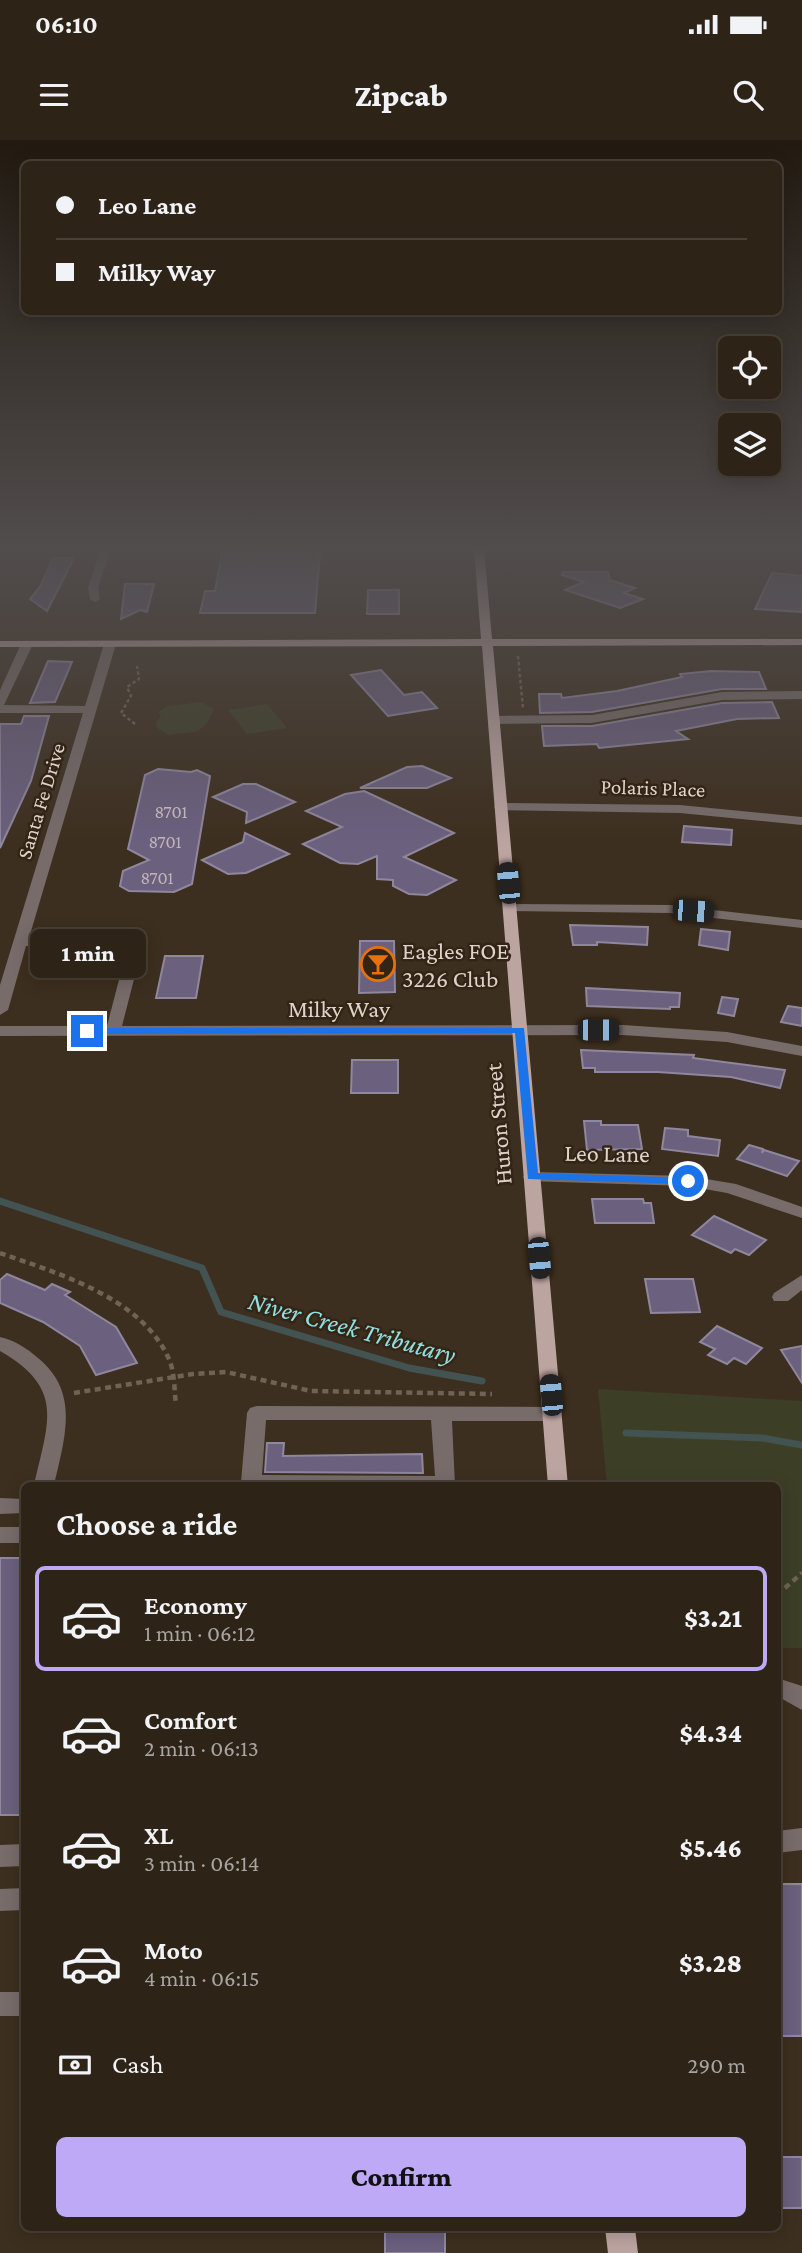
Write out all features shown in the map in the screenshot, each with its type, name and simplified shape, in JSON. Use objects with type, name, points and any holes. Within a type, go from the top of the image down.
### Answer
[{"type":"main road","name":"Huron Street","points":[[488,647],[558,1482]]},
{"type":"main road","points":[[620,2231],[622,2253]]},
{"type":"street","points":[[0,703],[26,647]]},
{"type":"street","name":"Santa Fe Drive","points":[[0,1010],[109,647]]},
{"type":"street","points":[[494,720],[592,719],[722,696],[802,695]]},
{"type":"street","points":[[0,709],[90,709]]},
{"type":"street","name":"Polaris Place","points":[[501,807],[680,809],[802,821]]},
{"type":"street","points":[[510,908],[670,909],[802,924]]},
{"type":"street","points":[[21,942],[126,943],[135,948],[113,1031]]},
{"type":"street","name":"Milky Way","points":[[0,1031],[520,1030],[693,1033],[802,1051]]},
{"type":"street","name":"Leo Lane","points":[[532,1177],[698,1182],[756,1196],[802,1213]]},
{"type":"street","points":[[781,1297],[802,1281]]},
{"type":"street","points":[[0,1343],[43,1369],[58,1396],[55,1432],[45,1482]]},
{"type":"street","points":[[251,1482],[257,1413],[552,1414]]},
{"type":"street","points":[[442,1414],[446,1482]]},
{"type":"street","points":[[0,1506],[21,1506]]},
{"type":"street","points":[[0,1535],[21,1535]]},
{"type":"street","points":[[781,1688],[794,1693],[802,1701]]},
{"type":"street","points":[[781,1842],[802,1839]]},
{"type":"street","points":[[0,1856],[21,1856]]},
{"type":"street","points":[[0,1899],[21,1899]]},
{"type":"street","points":[[0,2004],[21,2004]]},
{"type":"path","points":[[135,724],[121,713],[131,696],[127,687],[139,679],[137,666]]},
{"type":"path","points":[[0,1253],[95,1294],[135,1316],[156,1337],[167,1355],[176,1405]]},
{"type":"path","points":[[58,1396],[173,1377],[226,1372],[311,1391],[332,1393],[496,1394]]},
{"type":"path","points":[[781,1591],[802,1573]]},
{"type":"green space","points":[[201,702],[214,709],[206,724],[198,731],[168,735],[157,728],[156,723],[161,716],[158,712],[168,706]]},
{"type":"green space","points":[[267,704],[287,728],[247,734],[228,710]]},
{"type":"green space","points":[[598,1389],[802,1401],[802,1648],[781,1648],[781,1482],[607,1482]]},
{"type":"building","points":[[48,661],[72,662],[55,702],[30,703]]},
{"type":"building","points":[[381,670],[404,695],[422,692],[437,708],[388,716],[351,675]]},
{"type":"building","points":[[711,671],[759,672],[766,689],[722,689],[592,712],[540,713],[539,694],[561,694],[562,698],[617,691],[682,677],[680,674]]},
{"type":"building","points":[[772,702],[779,718],[737,719],[676,731],[688,739],[599,748],[597,744],[544,746],[542,726],[592,726],[722,703]]},
{"type":"building","points":[[24,716],[49,716],[31,781],[0,848],[0,724],[21,724]]},
{"type":"building","points":[[422,766],[451,778],[427,788],[360,788],[407,767]]},
{"type":"building","points":[[158,769],[191,772],[197,770],[210,776],[192,884],[174,892],[129,891],[120,886],[123,871],[149,860],[128,849],[145,775]]},
{"type":"building","points":[[243,784],[256,784],[295,802],[246,823],[247,812],[213,797]]},
{"type":"building","points":[[364,791],[454,833],[404,857],[456,880],[427,895],[409,894],[393,886],[393,880],[377,879],[377,856],[358,864],[340,863],[303,844],[342,827],[306,811],[345,794]]},
{"type":"building","points":[[684,826],[732,830],[731,845],[682,842]]},
{"type":"building","points":[[245,833],[289,854],[246,873],[228,874],[202,860],[243,842]]},
{"type":"building","points":[[570,925],[648,927],[647,945],[597,942],[597,945],[573,945]]},
{"type":"building","points":[[701,929],[730,932],[728,950],[699,945]]},
{"type":"building","points":[[360,941],[394,941],[395,992],[359,993]]},
{"type":"building","points":[[165,956],[203,956],[196,998],[156,998]]},
{"type":"building","points":[[586,988],[680,993],[679,1007],[587,1006]]},
{"type":"building","points":[[722,997],[738,999],[734,1016],[718,1013]]},
{"type":"building","points":[[788,1006],[802,1008],[802,1026],[781,1022]]},
{"type":"building","points":[[581,1050],[694,1055],[693,1058],[785,1070],[780,1088],[731,1077],[658,1072],[595,1072],[595,1068],[583,1068]]},
{"type":"building","points":[[352,1060],[398,1060],[398,1093],[351,1093]]},
{"type":"building","points":[[584,1121],[601,1121],[601,1125],[638,1125],[642,1149],[587,1150]]},
{"type":"building","points":[[665,1128],[688,1130],[688,1136],[720,1140],[718,1156],[662,1149]]},
{"type":"building","points":[[749,1145],[763,1149],[762,1153],[764,1150],[799,1161],[787,1176],[737,1159]]},
{"type":"building","points":[[592,1199],[643,1199],[644,1203],[651,1203],[654,1223],[595,1223]]},
{"type":"building","points":[[714,1216],[766,1240],[749,1255],[735,1249],[731,1253],[692,1235]]},
{"type":"building","points":[[7,1274],[45,1290],[52,1284],[70,1292],[65,1295],[116,1327],[137,1363],[96,1375],[80,1346],[43,1322],[0,1303],[0,1280]]},
{"type":"building","points":[[645,1279],[693,1279],[700,1312],[651,1313]]},
{"type":"building","points":[[717,1326],[762,1348],[746,1364],[734,1358],[727,1364],[708,1355],[715,1349],[700,1342]]},
{"type":"building","points":[[802,1346],[802,1383],[781,1350]]},
{"type":"building","points":[[267,1443],[284,1443],[283,1456],[422,1454],[423,1473],[265,1472]]},
{"type":"building","points":[[0,1558],[21,1558],[21,1815],[0,1815]]},
{"type":"building","points":[[781,1884],[802,1884],[802,2036],[781,2036]]},
{"type":"building","points":[[781,2157],[802,2157],[802,2208],[781,2208]]},
{"type":"building","points":[[385,2231],[445,2231],[445,2253],[385,2253]]},
{"type":"waterway","name":"Niver Creek Tributary","points":[[0,1201],[202,1268],[221,1312],[409,1368],[482,1381]]},
{"type":"waterway","name":"Niver Creek Tributary","points":[[626,1433],[762,1438],[802,1445]]},
{"type":"place","name":"Eagles FOE 3226 Club","points":[[378,964]]},
{"type":"route","points":[[87,1031],[520,1030],[532,1177],[688,1181]]}]
